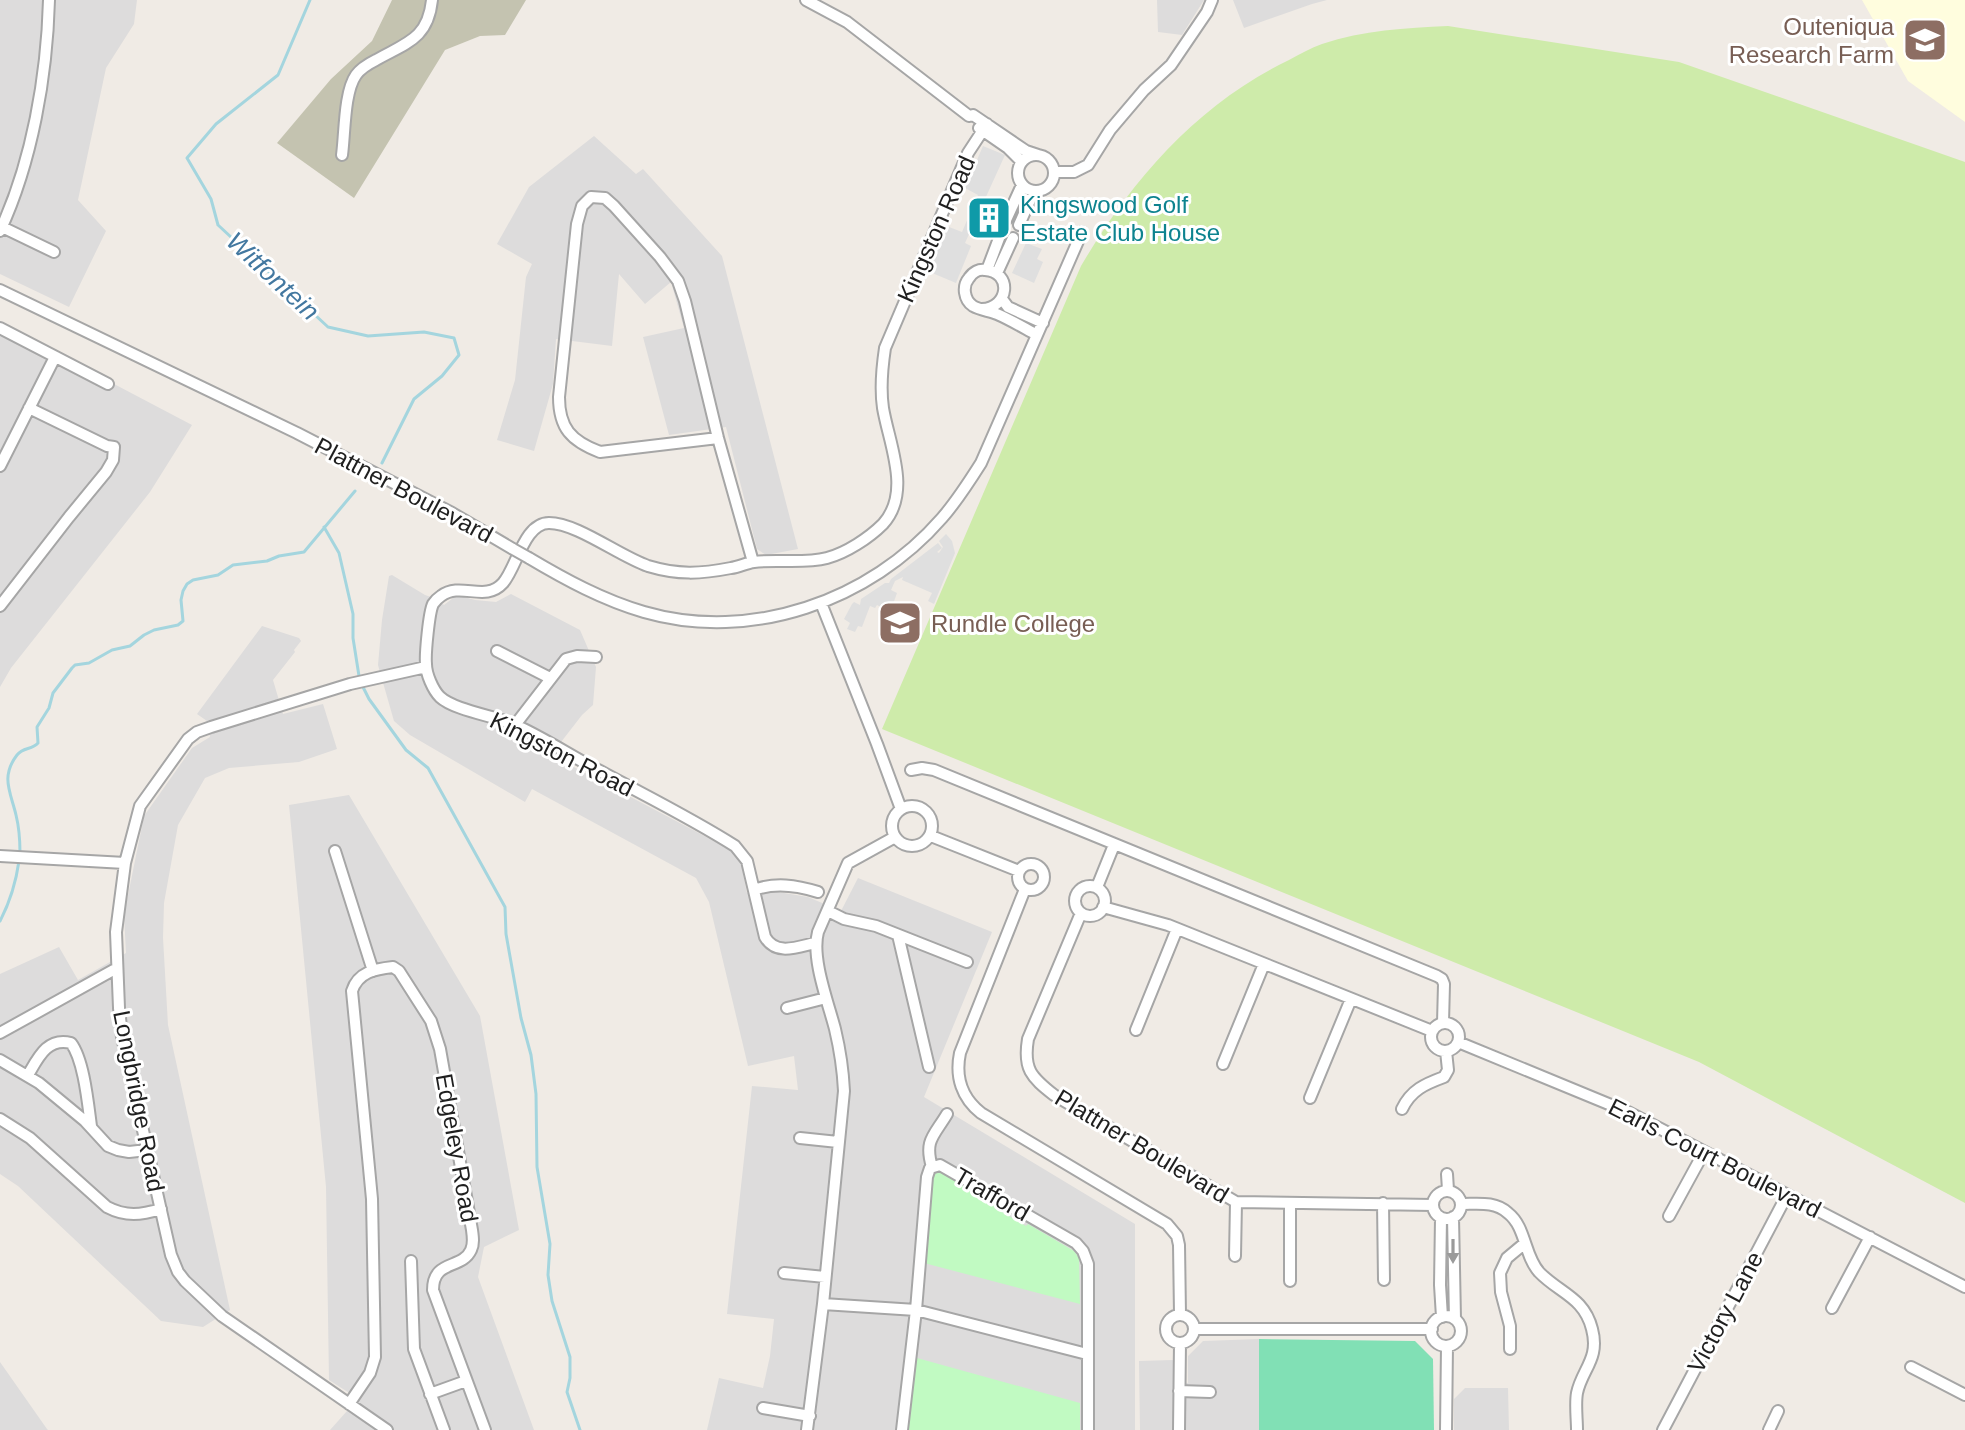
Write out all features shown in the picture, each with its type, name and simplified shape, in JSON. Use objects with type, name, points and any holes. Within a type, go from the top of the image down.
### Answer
[{"type":"street","points":[[49,0],[37,106],[22,172],[1,229],[54,252]]},
{"type":"street","points":[[342,155],[350,88],[356,76],[365,65],[418,36],[426,25],[432,0]]},
{"type":"street","points":[[806,0],[847,22],[972,121],[1049,160],[1054,178],[1046,188],[1034,191],[1022,185]]},
{"type":"street","points":[[1054,172],[1074,172],[1088,165],[1110,130],[1149,84],[1171,65],[1212,0]]},
{"type":"street","points":[[985,127],[1021,161]]},
{"type":"street","name":"Kingston Road","points":[[815,943],[782,949],[769,943],[747,861],[735,846],[515,725],[443,699],[434,688],[426,667],[430,615],[433,604],[455,589],[484,593],[502,584],[531,532],[543,524],[572,529],[630,558],[672,573],[699,574],[753,562],[826,558],[849,549],[882,524],[890,514],[896,497],[897,467],[883,405],[885,348],[968,153],[985,127]]},
{"type":"street","points":[[1006,220],[1022,185],[1018,173],[1021,161],[1038,155]]},
{"type":"street","points":[[1019,225],[1034,191]]},
{"type":"street","points":[[718,438],[600,452],[589,448],[562,423],[559,397],[577,224],[582,206],[591,197],[605,198],[614,206],[678,281],[753,562]]},
{"type":"street","points":[[1013,204],[1026,210]]},
{"type":"street","name":"Plattner Boulevard","points":[[0,290],[452,513],[573,584],[605,599],[646,613],[715,623],[773,618],[821,603],[896,562],[924,537],[949,510],[981,463],[1082,232]]},
{"type":"street","points":[[992,272],[995,246],[1001,233]]},
{"type":"street","points":[[992,272],[1013,238]]},
{"type":"street","points":[[995,246],[1007,251]]},
{"type":"street","points":[[982,309],[995,306],[1002,299],[1004,286],[992,272],[979,270],[971,275],[964,291],[973,306],[982,309],[995,313],[1037,335]]},
{"type":"street","points":[[1002,299],[1008,307],[1043,323]]},
{"type":"street","points":[[0,328],[108,384]]},
{"type":"street","points":[[0,466],[55,357]]},
{"type":"street","points":[[0,606],[113,460],[114,447],[29,408]]},
{"type":"street","points":[[821,603],[901,809]]},
{"type":"street","points":[[497,651],[550,678]]},
{"type":"street","points":[[515,725],[566,659],[596,657]]},
{"type":"street","name":"Longbridge Road","points":[[387,1430],[222,1316],[178,1272],[171,1255],[122,1037],[117,916],[125,863],[140,806],[188,739],[197,732],[350,684],[426,667]]},
{"type":"street","points":[[911,770],[934,770],[1437,976],[1444,984],[1443,1023]]},
{"type":"street","points":[[914,806],[926,811],[933,823],[927,841],[916,846],[904,845],[895,837],[892,825],[901,809],[914,806]]},
{"type":"street","points":[[931,836],[1019,871]]},
{"type":"street","points":[[807,1430],[844,1091],[842,1060],[815,943],[848,863],[895,837]]},
{"type":"street","points":[[1097,887],[1114,845]]},
{"type":"street","points":[[335,851],[373,971],[356,980],[352,991],[372,1199],[375,1357],[370,1373],[349,1404]]},
{"type":"street","points":[[3,856],[125,863]]},
{"type":"street","points":[[1029,864],[1038,866],[1043,873],[1041,886],[1034,890],[1025,889],[1019,883],[1019,871],[1029,864]]},
{"type":"street","points":[[754,890],[780,884],[818,892]]},
{"type":"street","points":[[1097,887],[1104,896],[1103,907],[1096,914],[1081,913],[1075,902],[1079,890],[1097,887]]},
{"type":"street","points":[[1025,889],[960,1053],[958,1080],[967,1099],[981,1113],[1174,1231],[1179,1245],[1180,1314]]},
{"type":"street","points":[[1103,907],[1177,929],[1432,1031]]},
{"type":"street","points":[[828,911],[844,919],[876,926],[967,962]]},
{"type":"street","name":"Plattner Boulevard","points":[[1081,913],[1028,1039],[1027,1066],[1032,1076],[1054,1095],[1236,1202],[1433,1205]]},
{"type":"street","points":[[1136,1030],[1177,929]]},
{"type":"street","points":[[898,935],[929,1067]]},
{"type":"street","points":[[1223,1064],[1264,964]]},
{"type":"street","name":"Edgeley Road","points":[[373,971],[393,967],[399,971],[431,1021],[440,1049],[473,1242],[471,1251],[464,1258],[437,1273],[433,1285],[485,1430]]},
{"type":"street","points":[[0,1033],[117,968]]},
{"type":"street","points":[[787,1008],[826,998]]},
{"type":"street","points":[[1310,1098],[1351,999]]},
{"type":"street","points":[[1438,1024],[1451,1024],[1457,1030],[1458,1042],[1446,1051],[1437,1048],[1431,1040],[1432,1031],[1438,1024]]},
{"type":"street","name":"Earls Court Boulevard","points":[[1458,1042],[1628,1112],[1965,1287]]},
{"type":"street","points":[[28,1075],[39,1055],[52,1044],[71,1043],[77,1052],[91,1126]]},
{"type":"street","points":[[1402,1109],[1420,1087],[1444,1077],[1448,1070],[1446,1051]]},
{"type":"street","points":[[0,1060],[28,1075],[91,1126],[108,1146],[129,1152],[147,1150]]},
{"type":"street","points":[[932,1167],[928,1145],[947,1114]]},
{"type":"street","points":[[0,1119],[30,1138],[107,1207],[118,1213],[133,1215],[161,1209]]},
{"type":"street","points":[[800,1138],[838,1142]]},
{"type":"street","points":[[1669,1216],[1704,1152]]},
{"type":"street","name":"Trafford","points":[[902,1430],[927,1177],[932,1167],[940,1165],[1076,1243],[1083,1251],[1088,1264],[1088,1430]]},
{"type":"street","points":[[1447,1174],[1448,1190]]},
{"type":"street","points":[[1448,1190],[1458,1196],[1461,1204],[1459,1213],[1447,1218],[1436,1213],[1433,1205],[1437,1194],[1448,1190]]},
{"type":"street","name":"Victory Lane","points":[[1663,1430],[1787,1195]]},
{"type":"street","points":[[1235,1256],[1236,1202]]},
{"type":"street","points":[[1290,1203],[1290,1281]]},
{"type":"street","points":[[1383,1203],[1384,1280]]},
{"type":"street","points":[[1461,1204],[1489,1204],[1507,1211],[1515,1219],[1539,1271],[1578,1301],[1584,1310],[1592,1329],[1593,1351],[1577,1393],[1577,1430]]},
{"type":"street","points":[[1442,1317],[1440,1285],[1447,1218]]},
{"type":"street","points":[[1447,1218],[1455,1319]]},
{"type":"street","points":[[1832,1308],[1870,1237]]},
{"type":"street","points":[[1510,1349],[1510,1326],[1501,1292],[1500,1273],[1507,1258],[1525,1243]]},
{"type":"street","points":[[411,1261],[414,1349],[444,1430]]},
{"type":"street","points":[[784,1273],[825,1277]]},
{"type":"street","points":[[823,1304],[916,1310],[1087,1354]]},
{"type":"street","points":[[1180,1314],[1191,1320],[1195,1329],[1190,1340],[1180,1343],[1170,1338],[1166,1330],[1169,1320],[1180,1314]]},
{"type":"street","points":[[1449,1316],[1460,1325],[1461,1332],[1454,1344],[1447,1346],[1434,1339],[1432,1329],[1435,1321],[1442,1317],[1449,1316]]},
{"type":"street","points":[[1195,1329],[1432,1329]]},
{"type":"street","points":[[1179,1430],[1180,1343]]},
{"type":"street","points":[[1446,1430],[1447,1346]]},
{"type":"street","points":[[1911,1367],[1965,1395]]},
{"type":"street","points":[[430,1394],[466,1381]]},
{"type":"street","points":[[1179,1391],[1210,1392]]},
{"type":"street","points":[[763,1408],[810,1416]]},
{"type":"street","points":[[1769,1430],[1778,1411]]},
{"type":"shaded area","points":[[0,0],[137,0],[134,24],[106,68],[78,200],[106,231],[69,307],[0,274]]},
{"type":"shaded area","points":[[392,0],[526,0],[505,35],[480,36],[445,50],[354,198],[277,143],[331,79],[372,41]]},
{"type":"shaded area","points":[[1157,0],[1204,0],[1182,35],[1158,32]]},
{"type":"shaded area","points":[[1233,0],[1327,0],[1244,28]]},
{"type":"shaded area","name":"Outeniqua Research Farm","points":[[1862,0],[1965,0],[1965,122],[1908,81]]},
{"type":"shaded area","points":[[594,136],[636,174],[643,169],[722,256],[798,549],[766,555],[757,549],[726,427],[669,435],[643,337],[684,328],[671,282],[645,304],[619,274],[612,346],[556,339],[553,384],[534,451],[497,440],[515,380],[526,277],[532,264],[497,244],[529,187]]},
{"type":"shaded area","points":[[983,146],[1005,155],[965,243],[971,246],[956,283],[925,270],[944,225],[962,232],[978,195],[965,188]]},
{"type":"shaded area","points":[[1026,243],[1042,249],[1037,259],[1043,262],[1034,283],[1012,273]]},
{"type":"shaded area","points":[[0,324],[192,425],[150,492],[11,668],[0,687]]},
{"type":"shaded area","points":[[946,534],[952,541],[955,553],[934,604],[928,601],[932,593],[902,580],[903,577],[895,581],[891,590],[897,593],[893,609],[887,607],[885,612],[877,605],[875,608],[870,606],[862,627],[858,626],[855,632],[847,629],[850,623],[844,619],[854,602],[860,605],[861,599],[889,583],[938,543],[942,548],[939,553],[943,547],[939,541]]},
{"type":"shaded area","points":[[389,576],[444,605],[457,595],[496,602],[511,594],[580,630],[596,667],[593,705],[551,755],[731,850],[741,863],[747,893],[772,891],[808,897],[841,911],[858,878],[992,932],[924,1097],[1135,1224],[1135,1430],[707,1430],[719,1378],[763,1388],[774,1319],[727,1314],[752,1086],[798,1090],[794,1056],[748,1066],[709,902],[696,878],[532,789],[525,802],[410,735],[394,721],[378,665],[382,620]]},
{"type":"shaded area","points":[[262,626],[301,641],[273,680],[283,714],[323,704],[337,749],[299,762],[229,768],[205,778],[178,825],[164,903],[168,1025],[230,1310],[203,1327],[161,1321],[18,1186],[0,1174],[0,974],[59,947],[78,980],[126,953],[124,915],[144,816],[192,748],[210,737],[207,721],[197,714]]},
{"type":"shaded area","points":[[349,795],[480,1016],[519,1230],[484,1247],[478,1277],[534,1430],[330,1430],[347,1411],[354,1396],[329,1380],[326,1187],[289,805]]},
{"type":"shaded area","points":[[1259,1339],[1259,1430],[1140,1430],[1139,1361],[1173,1360],[1173,1382],[1188,1383],[1188,1356],[1203,1341]]},
{"type":"shaded area","points":[[0,1362],[47,1429],[48,1430],[0,1430]]},
{"type":"shaded area","points":[[1465,1388],[1508,1388],[1509,1430],[1454,1430],[1454,1399]]},
{"type":"green space","points":[[1448,26],[1679,62],[1965,162],[1965,1203],[1699,1062],[882,729],[1081,266],[1145,174],[1170,147],[1225,99],[1306,51],[1338,39],[1369,33]]},
{"type":"green space","points":[[940,1170],[999,1205],[997,1209],[1074,1251],[1079,1258],[1080,1304],[924,1263],[932,1177]]},
{"type":"green space","points":[[1259,1339],[1415,1341],[1433,1359],[1434,1430],[1259,1430]]},
{"type":"green space","points":[[917,1358],[1080,1403],[1080,1430],[908,1430]]},
{"type":"waterway","name":"Witfontein","points":[[310,0],[278,75],[216,124],[187,158],[211,199],[218,225],[328,327],[368,336],[424,332],[454,338],[459,355],[442,376],[414,399],[382,463]]},
{"type":"waterway","name":"Witfontein","points":[[20,853],[18,824],[8,785],[9,771],[19,752],[38,743],[37,727],[49,708],[53,693],[72,668],[89,663],[112,650],[130,646],[154,630],[178,625],[183,621],[183,591],[193,580],[218,575],[233,565],[304,552],[355,491]]},
{"type":"waterway","points":[[324,527],[339,553],[353,614],[359,676]]},
{"type":"waterway","points":[[363,687],[406,750],[428,768],[505,907],[506,934],[536,1094],[537,1167],[550,1244],[548,1275],[552,1301],[570,1357],[567,1392],[580,1430]]},
{"type":"waterway","name":"Witfontein","points":[[0,921],[12,892],[19,861]]},
{"type":"place","name":"Outeniqua Research Farm","points":[[1925,40]]},
{"type":"place","name":"Kingswood Golf Estate Club House","points":[[989,218]]},
{"type":"place","name":"Rundle College","points":[[900,623]]}]
